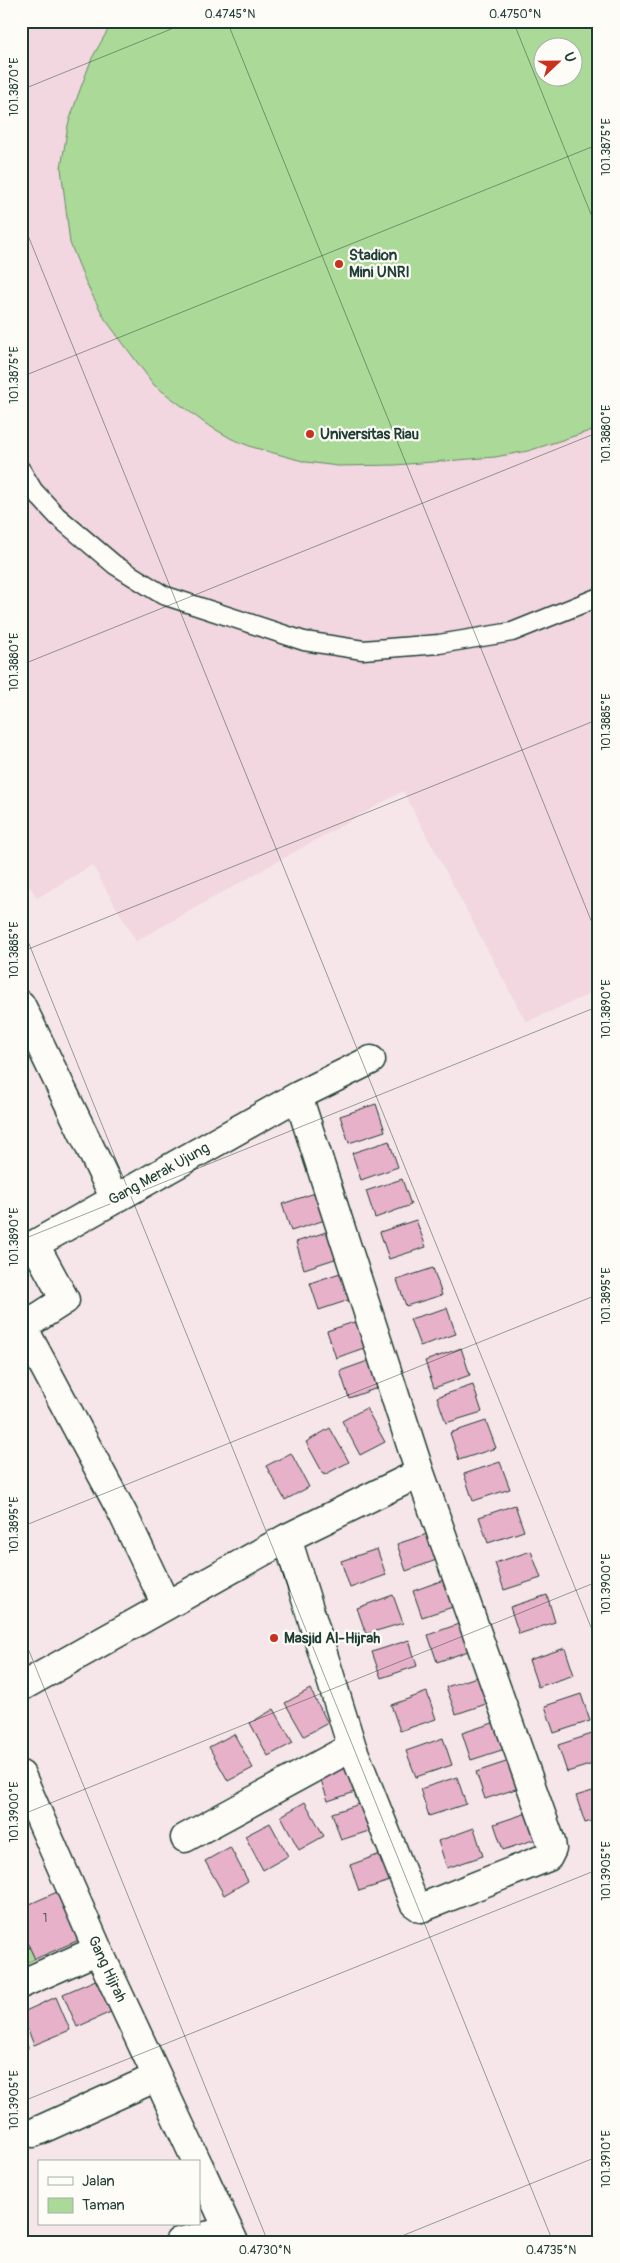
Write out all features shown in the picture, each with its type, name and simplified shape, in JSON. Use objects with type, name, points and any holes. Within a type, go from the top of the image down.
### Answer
[{"type":"street","points":[[21,1006],[115,1198]]},
{"type":"street","name":"Gang Merak Ujung","points":[[28,1248],[298,1096],[371,1060]]},
{"type":"street","points":[[287,1538],[352,1747],[414,1903],[421,1908],[430,1905],[550,1854],[551,1842],[420,1473],[298,1096]]},
{"type":"street","points":[[28,1248],[65,1300],[23,1327],[123,1514],[166,1604]]},
{"type":"street","points":[[21,1687],[166,1604],[287,1538],[420,1473]]},
{"type":"street","points":[[185,1838],[352,1747]]},
{"type":"street","name":"Gang Hijrah","points":[[21,1775],[98,1950],[196,2160]]},
{"type":"street","points":[[21,1984],[98,1950]]},
{"type":"street","points":[[33,2133],[157,2077]]},
{"type":"street","points":[[179,2242],[231,2236],[200,2168]]},
{"type":"lane","points":[[21,470],[32,490],[57,516],[115,565],[163,594],[304,641],[363,650],[439,644],[512,632],[599,597]]},
{"type":"shaded area","name":"Universitas Riau","points":[[21,21],[599,21],[599,990],[526,1022],[403,791],[136,941],[92,865],[37,898],[21,872]]},
{"type":"green space","name":"Stadion Mini UNRI","points":[[113,21],[599,21],[599,428],[528,451],[495,457],[395,465],[338,466],[306,462],[252,447],[232,439],[206,424],[154,385],[105,319],[87,285],[70,243],[61,168],[68,125],[92,58]]},
{"type":"green space","points":[[21,1929],[35,1959],[21,1965]]},
{"type":"building","points":[[376,1104],[385,1131],[349,1143],[340,1116]]},
{"type":"building","points":[[389,1141],[398,1167],[361,1180],[352,1153]]},
{"type":"building","points":[[402,1179],[411,1205],[375,1218],[366,1191]]},
{"type":"building","points":[[318,1192],[328,1219],[291,1231],[282,1204]]},
{"type":"building","points":[[416,1220],[426,1247],[389,1259],[380,1232]]},
{"type":"building","points":[[332,1230],[341,1257],[304,1269],[296,1242]]},
{"type":"building","points":[[433,1268],[442,1295],[406,1306],[397,1280]]},
{"type":"building","points":[[346,1271],[355,1298],[319,1310],[310,1283]]},
{"type":"building","points":[[447,1308],[456,1334],[420,1346],[410,1319]]},
{"type":"building","points":[[363,1319],[372,1345],[336,1358],[327,1331]]},
{"type":"building","points":[[461,1348],[470,1375],[434,1388],[425,1361]]},
{"type":"building","points":[[376,1358],[386,1385],[349,1398],[340,1371]]},
{"type":"building","points":[[473,1385],[482,1412],[446,1423],[437,1397]]},
{"type":"building","points":[[366,1408],[385,1442],[360,1455],[342,1421]]},
{"type":"building","points":[[486,1421],[496,1448],[459,1460],[450,1433]]},
{"type":"building","points":[[330,1428],[349,1462],[324,1475],[306,1442]]},
{"type":"building","points":[[291,1453],[309,1487],[285,1500],[266,1466]]},
{"type":"building","points":[[500,1462],[510,1489],[473,1501],[464,1474]]},
{"type":"building","points":[[515,1505],[524,1531],[488,1543],[479,1517]]},
{"type":"building","points":[[433,1532],[442,1558],[406,1571],[397,1544]]},
{"type":"building","points":[[377,1549],[386,1575],[350,1588],[341,1561]]},
{"type":"building","points":[[531,1551],[541,1578],[504,1590],[495,1563]]},
{"type":"building","points":[[449,1578],[459,1605],[422,1617],[413,1591]]},
{"type":"building","points":[[393,1595],[403,1623],[366,1634],[357,1608]]},
{"type":"building","points":[[547,1595],[555,1622],[519,1634],[510,1607]]},
{"type":"building","points":[[464,1622],[474,1649],[437,1662],[428,1635]]},
{"type":"building","points":[[409,1640],[417,1666],[381,1678],[372,1652]]},
{"type":"building","points":[[565,1648],[574,1675],[538,1687],[529,1660]]},
{"type":"building","points":[[483,1675],[492,1702],[456,1714],[446,1687]]},
{"type":"building","points":[[310,1689],[328,1723],[304,1736],[285,1703]]},
{"type":"building","points":[[427,1692],[436,1719],[400,1731],[391,1705]]},
{"type":"building","points":[[581,1694],[590,1721],[554,1733],[545,1706]]},
{"type":"building","points":[[274,1709],[293,1743],[268,1756],[250,1723]]},
{"type":"building","points":[[499,1721],[508,1748],[471,1760],[462,1733]]},
{"type":"building","points":[[595,1733],[599,1745],[599,1762],[567,1772],[558,1745]]},
{"type":"building","points":[[234,1734],[253,1768],[228,1781],[209,1747]]},
{"type":"building","points":[[443,1738],[452,1765],[416,1777],[406,1751]]},
{"type":"building","points":[[512,1760],[522,1787],[485,1799],[476,1772]]},
{"type":"building","points":[[355,1762],[364,1789],[328,1801],[319,1774]]},
{"type":"building","points":[[457,1777],[466,1804],[429,1816],[420,1789]]},
{"type":"building","points":[[599,1789],[599,1819],[585,1823],[576,1796]]},
{"type":"building","points":[[369,1801],[378,1828],[341,1840],[332,1813]]},
{"type":"building","points":[[305,1802],[324,1836],[299,1850],[281,1816]]},
{"type":"building","points":[[530,1812],[539,1838],[503,1850],[494,1824]]},
{"type":"building","points":[[270,1823],[288,1856],[263,1870],[245,1836]]},
{"type":"building","points":[[474,1828],[483,1856],[447,1868],[438,1841]]},
{"type":"building","points":[[230,1847],[248,1881],[224,1895],[205,1861]]},
{"type":"building","points":[[386,1852],[396,1879],[359,1891],[350,1865]]},
{"type":"building","points":[[57,1892],[79,1940],[35,1959],[21,1929],[21,1908]]},
{"type":"building","points":[[98,1979],[113,2011],[77,2027],[63,1994]]},
{"type":"building","points":[[56,1997],[70,2030],[34,2045],[21,2013]]},
{"type":"building","points":[[21,2031],[28,2048],[21,2051]]},
{"type":"place","name":"Stadion Mini UNRI","points":[[339,264]]},
{"type":"place","name":"Universitas Riau","points":[[310,434]]},
{"type":"place","name":"Masjid Al-Hijrah","points":[[274,1638]]}]
